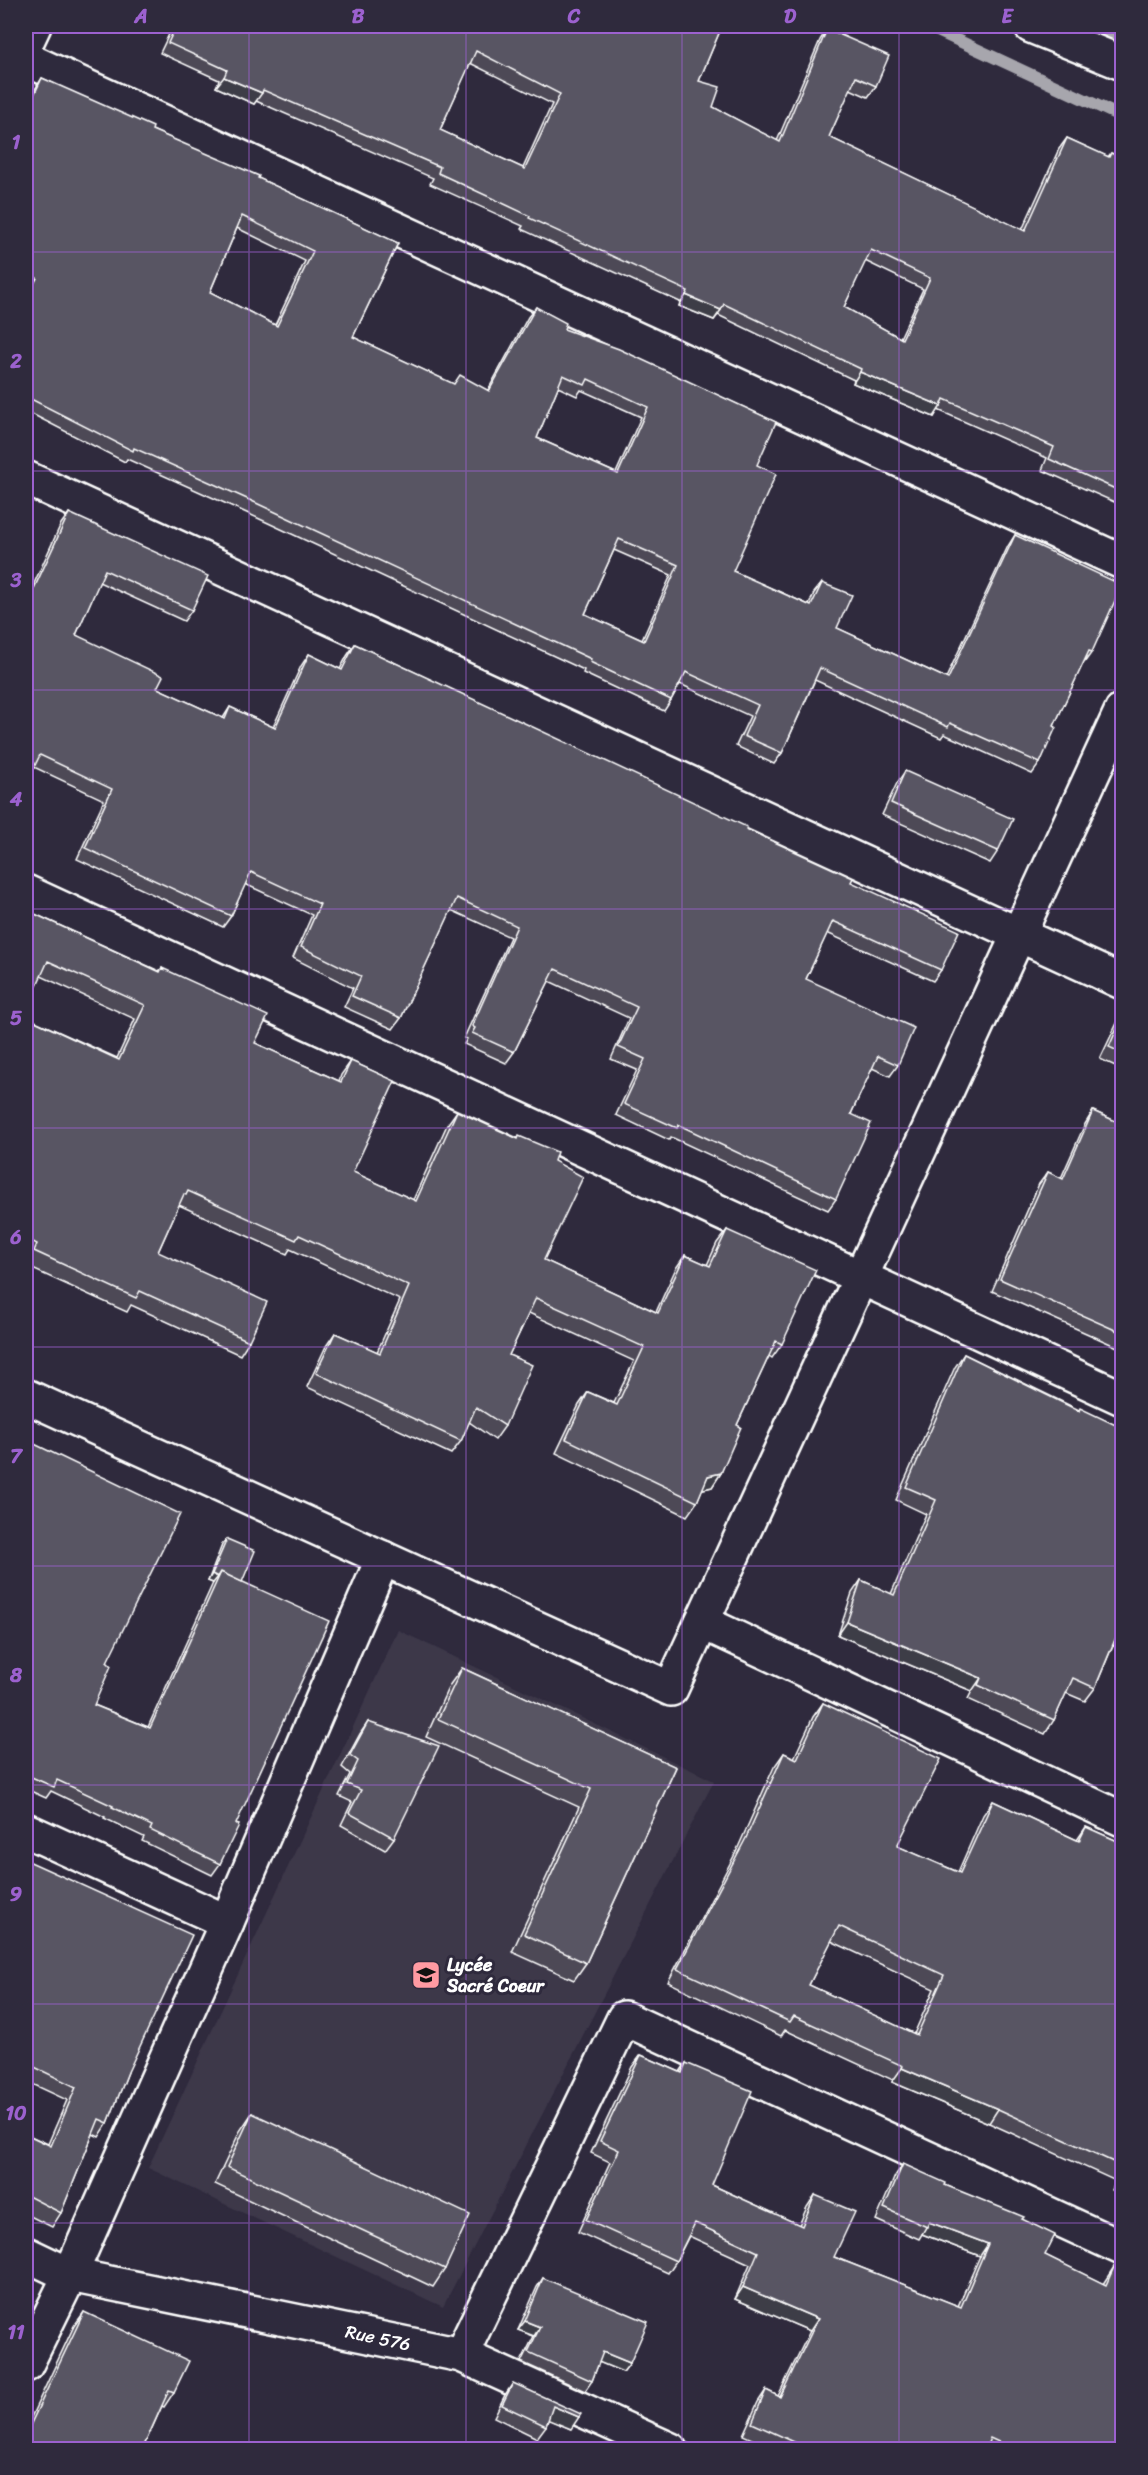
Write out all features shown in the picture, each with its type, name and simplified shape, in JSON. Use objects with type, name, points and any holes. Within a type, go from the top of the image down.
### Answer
[{"type":"street","points":[[26,44],[34,26]]},
{"type":"street","points":[[1031,26],[1122,63]]},
{"type":"street","points":[[26,58],[1122,562]]},
{"type":"street","points":[[26,478],[1122,982]]},
{"type":"street","points":[[26,1396],[671,1689],[1122,710]]},
{"type":"street","points":[[26,892],[1122,1398]]},
{"type":"street","points":[[26,2365],[69,2275],[226,1922],[383,1558]]},
{"type":"street","points":[[702,1622],[1122,1818]]},
{"type":"street","points":[[26,1830],[226,1922]]},
{"type":"street","points":[[461,2355],[624,2018],[1122,2248]]},
{"type":"street","name":"Rue 576","points":[[26,2254],[69,2275],[461,2355],[671,2450]]},
{"type":"shaded area","name":"Lycée Sacré Coeur","points":[[398,1630],[714,1781],[443,2307],[148,2168]]},
{"type":"building","points":[[176,26],[722,26],[699,81],[720,87],[713,107],[780,142],[827,29],[889,56],[876,86],[856,77],[829,137],[1025,231],[1067,138],[1109,157],[1111,153],[1122,158],[1122,492],[1049,459],[1054,447],[944,399],[941,406],[860,372],[861,369],[724,304],[721,310],[686,295],[688,291],[529,218],[530,216],[438,173],[440,167],[263,90],[262,93],[224,77],[227,70],[168,43]],"holes":[[[476,51],[560,94],[525,169],[440,130]],[[871,250],[930,278],[902,339],[844,307]]]},
{"type":"building","points":[[42,78],[153,127],[152,130],[259,176],[258,178],[398,243],[353,337],[454,384],[460,375],[489,391],[536,307],[566,323],[564,329],[619,349],[776,422],[757,465],[776,474],[733,571],[811,606],[822,583],[852,595],[837,628],[948,679],[1015,535],[1122,585],[1092,652],[1089,651],[1054,726],[1056,727],[1040,763],[950,723],[948,727],[820,668],[782,753],[744,736],[758,705],[686,672],[671,700],[590,662],[591,659],[256,503],[134,448],[133,451],[29,398],[26,399],[26,299],[37,278],[26,273],[26,112]],"holes":[[[242,216],[313,251],[277,326],[210,292]],[[563,375],[585,385],[588,379],[648,407],[618,474],[537,438]],[[619,539],[678,565],[644,641],[585,614]]]},
{"type":"building","points":[[69,513],[208,576],[192,610],[105,570],[76,635],[163,676],[157,688],[225,719],[230,707],[275,728],[309,654],[342,670],[355,644],[747,827],[746,829],[853,878],[851,882],[959,931],[941,970],[833,921],[806,979],[914,1028],[898,1065],[878,1056],[851,1114],[871,1123],[836,1199],[679,1125],[677,1128],[624,1104],[645,1059],[618,1047],[637,1007],[555,969],[514,1052],[472,1033],[475,1028],[472,1026],[517,926],[457,898],[401,1018],[352,996],[361,976],[301,947],[320,904],[251,872],[231,916],[85,848],[112,789],[40,755],[26,784],[26,606]]},
{"type":"building","points":[[905,771],[1013,819],[998,851],[891,803]]},
{"type":"building","points":[[26,910],[160,972],[162,968],[268,1016],[255,1043],[341,1082],[351,1061],[395,1081],[353,1172],[416,1201],[457,1111],[518,1139],[519,1136],[557,1152],[554,1161],[583,1177],[544,1260],[658,1313],[685,1255],[710,1266],[727,1230],[816,1270],[782,1344],[776,1341],[737,1425],[741,1427],[721,1473],[708,1476],[697,1502],[566,1439],[588,1392],[617,1405],[644,1347],[536,1298],[509,1355],[532,1365],[505,1426],[476,1407],[461,1441],[316,1373],[335,1333],[380,1353],[409,1286],[299,1235],[296,1240],[188,1191],[186,1195],[184,1194],[158,1252],[267,1302],[249,1341],[140,1291],[136,1298],[34,1251],[37,1244],[26,1238],[26,1017],[119,1060],[145,1005],[48,961],[26,1009]]},
{"type":"building","points":[[1122,1017],[1122,1053],[1109,1047]]},
{"type":"building","points":[[1093,1111],[1122,1124],[1122,1333],[1000,1279],[1048,1172],[1063,1179]]},
{"type":"building","points":[[964,1354],[1079,1411],[1080,1408],[1122,1428],[1122,1632],[1119,1630],[1095,1688],[1073,1678],[1054,1720],[978,1685],[981,1678],[847,1622],[861,1580],[894,1595],[936,1500],[906,1487]]},
{"type":"building","points":[[26,1440],[180,1514],[107,1662],[111,1666],[94,1705],[150,1728],[221,1572],[329,1621],[220,1864],[150,1830],[152,1826],[57,1780],[54,1787],[27,1775],[29,1770],[26,1769],[26,1653],[28,1647],[26,1645]]},
{"type":"building","points":[[227,1539],[255,1551],[242,1582],[221,1572],[218,1577],[212,1574]]},
{"type":"building","points":[[462,1668],[676,1767],[586,1963],[524,1934],[591,1789],[438,1719]]},
{"type":"building","points":[[823,1703],[941,1759],[897,1846],[960,1873],[993,1801],[1079,1841],[1086,1827],[1122,1843],[1122,2166],[902,2068],[903,2066],[794,2016],[790,2022],[677,1969],[746,1838],[784,1753],[797,1759]],"holes":[[[839,1926],[944,1975],[917,2035],[809,1985]]]},
{"type":"building","points":[[368,1722],[439,1746],[394,1838],[349,1813],[361,1790],[347,1784],[358,1761],[350,1755]]},
{"type":"building","points":[[26,1860],[192,1935],[128,2072],[108,2123],[99,2119],[61,2213],[26,2195],[26,2134],[51,2146],[76,2087],[26,2063]]},
{"type":"building","points":[[641,2055],[682,2073],[686,2063],[752,2091],[712,2185],[802,2226],[815,2195],[855,2212],[834,2257],[961,2307],[988,2244],[929,2222],[927,2227],[884,2208],[903,2164],[946,2183],[945,2185],[1024,2217],[1022,2219],[1055,2235],[1045,2255],[1106,2285],[1114,2267],[1122,2271],[1122,2450],[1016,2450],[990,2438],[985,2450],[812,2450],[752,2423],[766,2390],[780,2397],[818,2319],[743,2287],[758,2252],[695,2223],[676,2261],[586,2220],[619,2150],[600,2141]]},
{"type":"building","points":[[252,2113],[470,2215],[445,2269],[227,2167]]},
{"type":"building","points":[[543,2278],[648,2322],[630,2363],[603,2352],[592,2381],[528,2352],[540,2327],[525,2321]]},
{"type":"building","points":[[84,2312],[189,2361],[174,2392],[169,2390],[143,2448],[147,2450],[34,2450],[26,2446],[26,2434]]},
{"type":"building","points":[[513,2383],[581,2414],[579,2417],[553,2406],[546,2426],[502,2405]]},
{"type":"waterway","points":[[927,26],[1122,117]]},
{"type":"waterway","points":[[1097,26],[1122,37]]},
{"type":"place","name":"Lycée Sacré Coeur","points":[[426,1975]]}]
